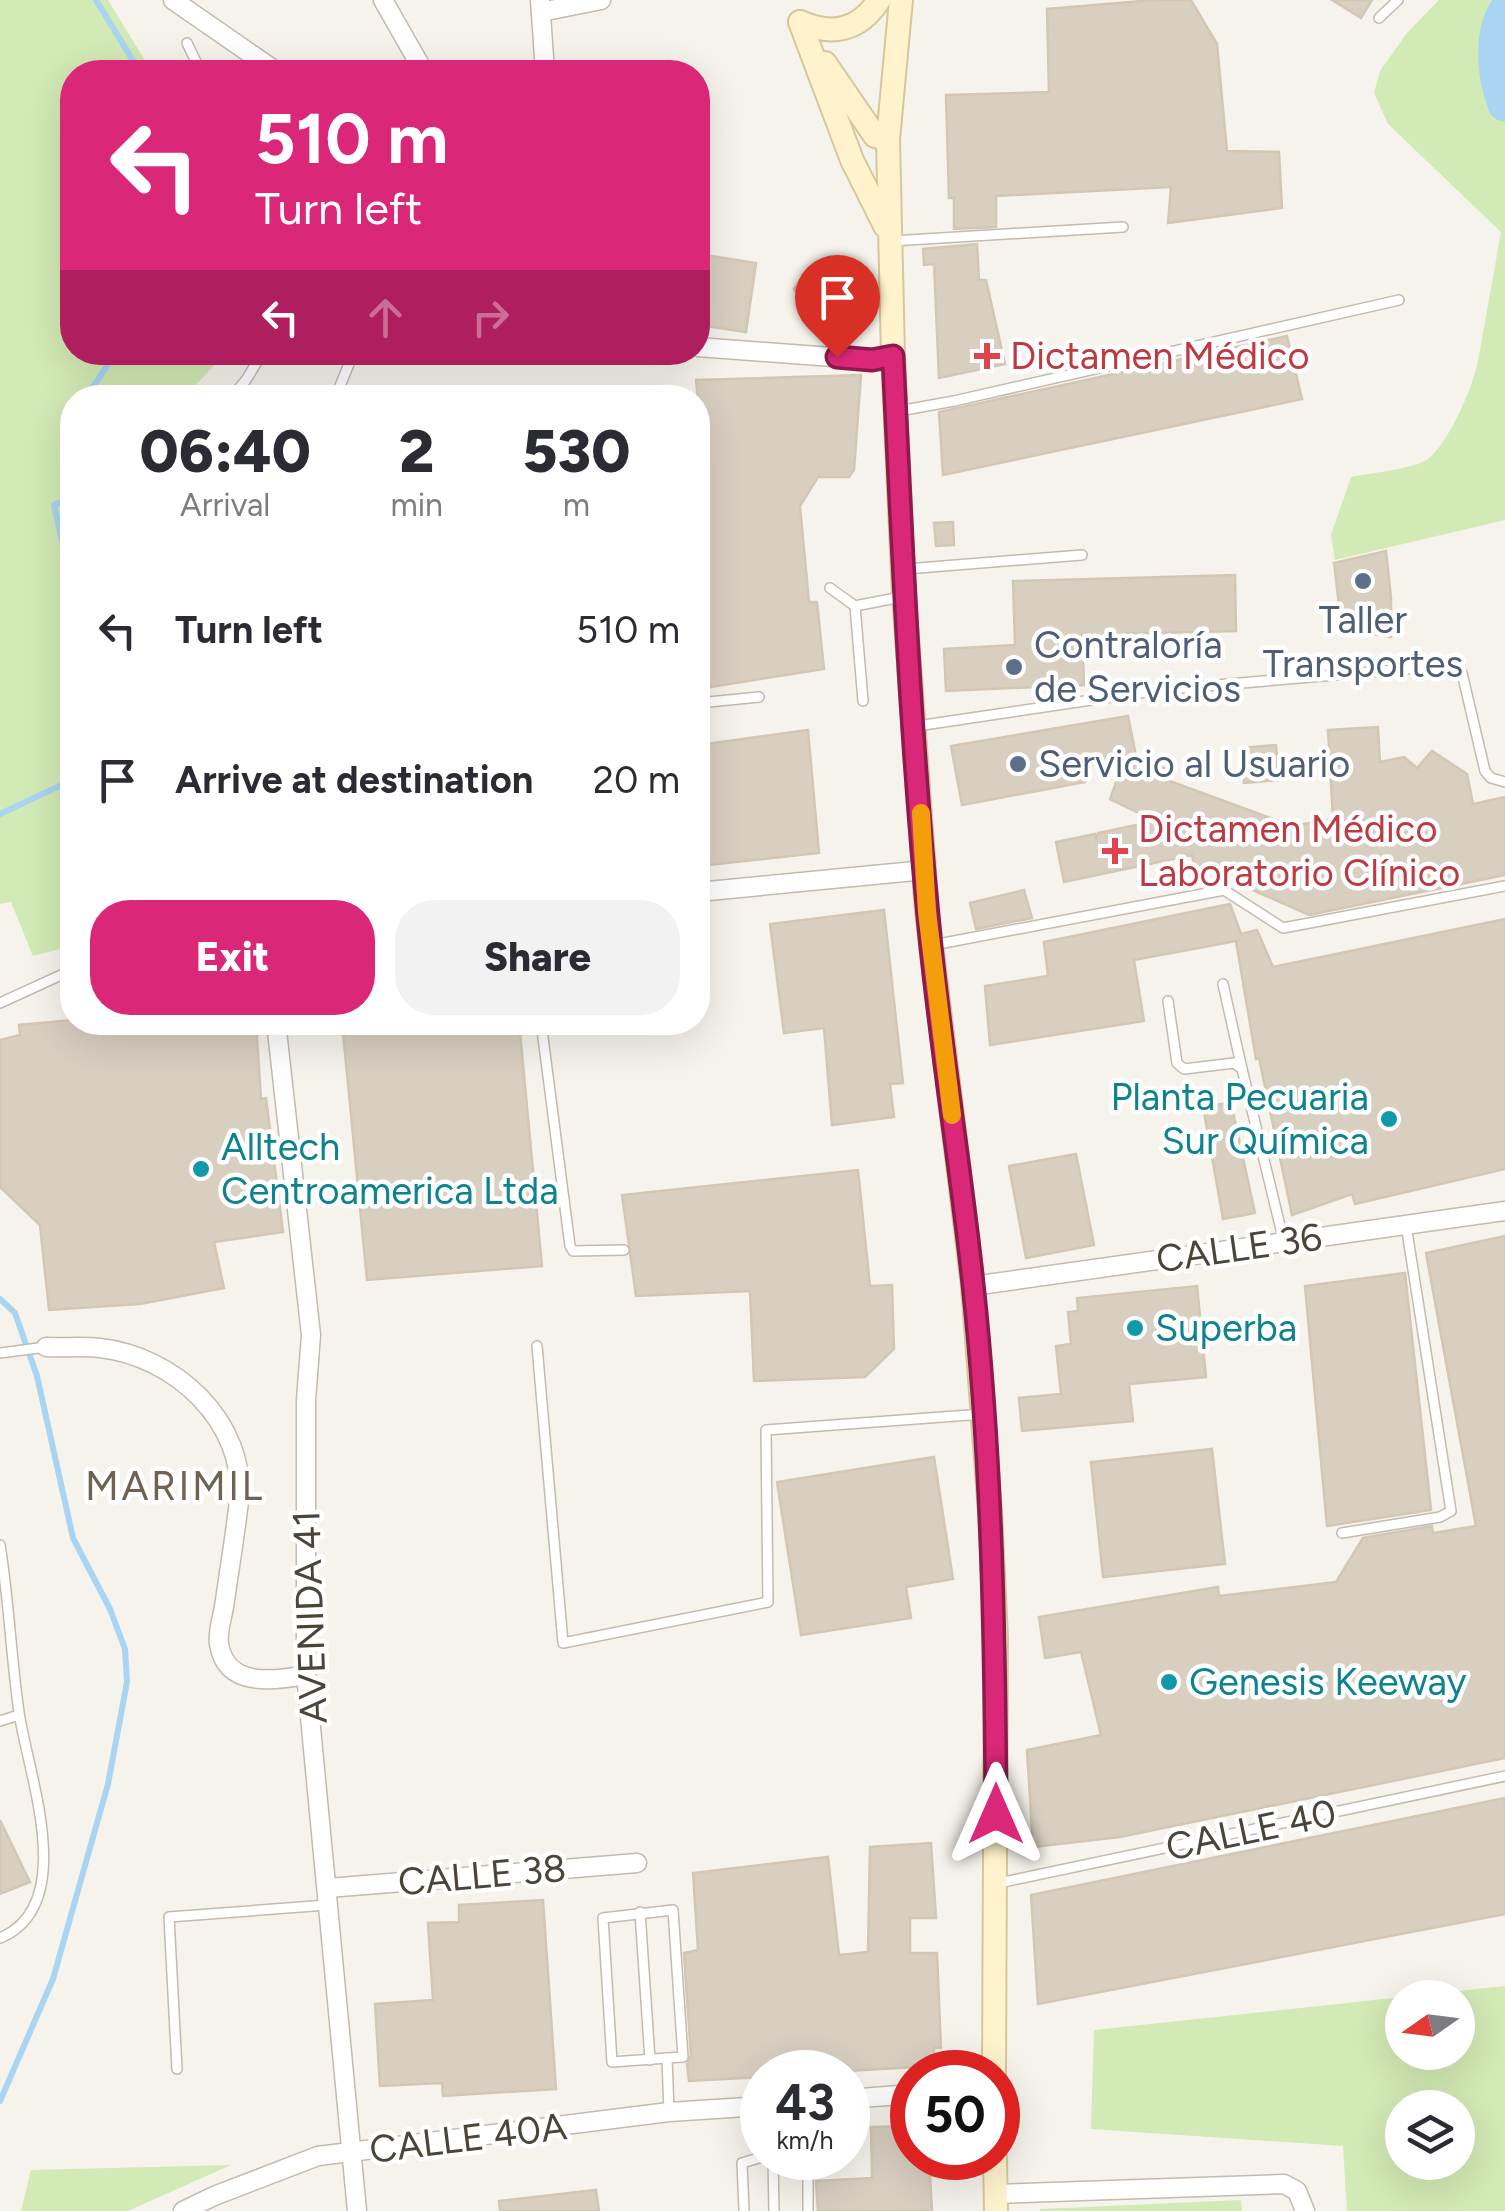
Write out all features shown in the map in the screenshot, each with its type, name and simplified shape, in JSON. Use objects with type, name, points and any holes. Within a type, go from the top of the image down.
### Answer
[{"type":"main road","points":[[795,11],[820,30],[842,30],[862,22],[879,0]]},
{"type":"main road","points":[[901,0],[888,138],[893,356],[904,596],[931,945],[973,1286],[984,1414],[996,1638],[994,2050]]},
{"type":"main road","points":[[795,11],[851,105],[876,136],[888,138]]},
{"type":"main road","points":[[795,11],[852,160],[889,238]]},
{"type":"street","points":[[174,0],[260,60]]},
{"type":"street","points":[[383,0],[417,60]]},
{"type":"street","points":[[545,60],[540,6],[602,0]]},
{"type":"street","points":[[710,347],[872,360],[893,356]]},
{"type":"street","points":[[710,891],[925,870]]},
{"type":"street","name":"AVENIDA 41","points":[[277,1035],[311,1335],[306,1400],[306,1675],[357,2211]]},
{"type":"street","name":"CALLE 36","points":[[973,1286],[1505,1211]]},
{"type":"street","points":[[46,1348],[102,1348],[142,1360],[182,1379],[214,1412],[232,1448],[240,1495],[218,1644],[230,1668],[249,1680],[306,1675]]},
{"type":"street","name":"CALLE 38","points":[[328,1896],[637,1862]]},
{"type":"street","name":"CALLE 40A","points":[[183,2211],[318,2156],[669,2112],[740,2107]]},
{"type":"street","points":[[996,2202],[1284,2184],[1297,2191],[1305,2211]]},
{"type":"lane","points":[[1379,18],[1398,0]]},
{"type":"lane","points":[[186,43],[195,60]]},
{"type":"lane","points":[[889,238],[1123,227]]},
{"type":"lane","points":[[896,411],[1399,300]]},
{"type":"lane","points":[[903,570],[1082,555]]},
{"type":"lane","points":[[830,588],[855,606],[904,596]]},
{"type":"lane","points":[[855,606],[863,701]]},
{"type":"lane","points":[[914,726],[1158,690],[1453,665],[1462,673],[1485,772],[1490,778],[1505,782]]},
{"type":"lane","points":[[710,703],[758,698]]},
{"type":"lane","points":[[931,945],[1224,890],[1283,928],[1505,886]]},
{"type":"lane","points":[[0,1004],[60,976]]},
{"type":"lane","points":[[1223,984],[1284,1242]]},
{"type":"lane","points":[[1168,1001],[1178,1063],[1184,1069],[1234,1063],[1242,1069]]},
{"type":"lane","points":[[543,1035],[570,1246],[582,1252],[624,1250]]},
{"type":"lane","points":[[1342,1533],[1452,1512],[1406,1225]]},
{"type":"lane","points":[[536,1346],[563,1643],[768,1602],[766,1430],[984,1414]]},
{"type":"lane","points":[[0,1353],[46,1348]]},
{"type":"lane","points":[[0,1545],[19,1715],[41,1815],[44,1870],[23,1924],[0,1938]]},
{"type":"lane","points":[[0,1722],[19,1715]]},
{"type":"lane","name":"CALLE 40","points":[[997,1884],[1505,1776]]},
{"type":"lane","points":[[177,2069],[170,1917],[328,1896]]},
{"type":"lane","points":[[673,1910],[683,2057],[667,2058],[612,2062],[603,1918],[673,1910]]},
{"type":"lane","points":[[640,1912],[650,2060]]},
{"type":"lane","points":[[667,2058],[669,2112]]},
{"type":"lane","points":[[743,2180],[744,2210]]},
{"type":"lane","points":[[773,2180],[774,2211]]},
{"type":"lane","points":[[808,2180],[808,2211]]},
{"type":"green space","points":[[0,0],[108,0],[145,60],[60,60],[60,365],[214,365],[196,385],[60,385],[60,949],[33,956],[11,902],[0,904]]},
{"type":"green space","points":[[1439,0],[1505,0],[1505,520],[1335,560],[1331,535],[1351,477],[1428,459],[1444,441],[1459,413],[1478,361],[1501,232],[1388,124],[1374,93],[1380,71],[1407,33]]},
{"type":"green space","points":[[1505,1986],[1505,2211],[1347,2211],[1343,2146],[1091,2129],[1094,2030],[1385,1999],[1385,2070],[1475,2070],[1475,1989]]},
{"type":"green space","points":[[231,2165],[128,2211],[21,2211],[31,2170]]},
{"type":"green space","points":[[1241,2200],[1242,2211],[1040,2211],[1040,2209]]},
{"type":"building","points":[[1191,0],[1217,44],[1227,151],[1279,152],[1282,208],[1168,223],[1171,187],[996,196],[996,227],[954,229],[954,198],[949,198],[946,95],[1049,92],[1047,9]]},
{"type":"building","points":[[1332,0],[1372,0],[1361,18]]},
{"type":"building","points":[[977,244],[979,280],[986,280],[1005,364],[939,378],[934,264],[924,265],[923,249]]},
{"type":"building","points":[[710,256],[756,263],[746,332],[710,327]]},
{"type":"building","points":[[808,270],[833,296],[833,322],[807,325],[806,307],[794,289]]},
{"type":"building","points":[[1287,336],[1302,399],[943,475],[939,412]]},
{"type":"building","points":[[861,375],[854,470],[849,477],[818,477],[800,506],[809,602],[817,602],[824,669],[710,687],[710,385],[696,385],[696,380]]},
{"type":"building","points":[[953,522],[954,545],[936,546],[934,523]]},
{"type":"building","points":[[1386,551],[1391,637],[1342,630],[1334,563]]},
{"type":"building","points":[[1235,575],[1236,631],[1082,635],[1084,685],[946,691],[944,649],[1015,645],[1013,581]]},
{"type":"building","points":[[1128,716],[1136,756],[1171,771],[1167,780],[1292,826],[1333,819],[1328,730],[1378,727],[1380,762],[1404,757],[1417,768],[1432,751],[1467,774],[1473,804],[1505,797],[1505,875],[1309,915],[1194,864],[1192,855],[1064,882],[1056,842],[1095,834],[1096,839],[1098,833],[1155,821],[1110,799],[1125,758],[1082,767],[1085,782],[962,805],[951,746]]},
{"type":"building","points":[[808,730],[819,853],[710,865],[710,743]]},
{"type":"building","points":[[1276,745],[1279,780],[1244,783],[1241,748]]},
{"type":"building","points":[[1024,890],[1032,918],[976,929],[970,903]]},
{"type":"building","points":[[1230,904],[1241,934],[1257,930],[1273,967],[1505,919],[1505,1169],[1355,1204],[1352,1194],[1292,1215],[1259,1058],[1256,1059],[1236,941],[1134,960],[1144,1021],[990,1045],[985,986],[1048,976],[1044,942]]},
{"type":"building","points":[[884,910],[903,1083],[890,1084],[894,1117],[832,1125],[824,1028],[784,1033],[770,924]]},
{"type":"building","points":[[60,1021],[60,1035],[257,1035],[261,1099],[266,1098],[283,1232],[214,1242],[224,1288],[140,1304],[49,1310],[40,1225],[0,1187],[0,1040],[20,1035],[19,1025]]},
{"type":"building","points":[[343,1035],[520,1035],[542,1266],[367,1280]]},
{"type":"building","points":[[1231,1103],[1255,1213],[1223,1219],[1203,1106]]},
{"type":"building","points":[[1076,1154],[1094,1245],[1026,1258],[1009,1166]]},
{"type":"building","points":[[858,1170],[870,1286],[892,1285],[894,1349],[865,1377],[754,1381],[750,1291],[636,1296],[622,1195]]},
{"type":"building","points":[[1505,1236],[1505,1758],[1120,1837],[1033,1847],[1027,1750],[1101,1735],[1081,1652],[1045,1658],[1039,1617],[1218,1587],[1219,1596],[1336,1582],[1363,1538],[1432,1526],[1433,1533],[1476,1526],[1426,1253]]},
{"type":"building","points":[[1405,1273],[1431,1510],[1327,1526],[1305,1286]]},
{"type":"building","name":"Superba","points":[[1197,1286],[1206,1377],[1129,1384],[1133,1421],[1022,1431],[1019,1398],[1061,1394],[1056,1346],[1071,1344],[1068,1312],[1078,1311],[1077,1298]]},
{"type":"building","points":[[1212,1449],[1225,1564],[1103,1577],[1091,1462]]},
{"type":"building","points":[[934,1457],[953,1579],[906,1587],[911,1618],[801,1635],[777,1482]]},
{"type":"building","points":[[1505,1798],[1505,1914],[1038,2004],[1031,1895]]},
{"type":"building","points":[[0,1820],[30,1882],[0,1894]]},
{"type":"building","points":[[931,1843],[936,1918],[910,1918],[910,1953],[937,1953],[941,2048],[890,2050],[890,2069],[870,2070],[870,2050],[740,2050],[740,2078],[689,2081],[684,1953],[698,1950],[693,1873],[828,1857],[839,1955],[868,1952],[870,1847]]},
{"type":"building","points":[[543,1900],[556,2089],[443,2096],[442,2083],[380,2086],[375,2004],[433,2000],[428,1923],[459,1922],[459,1905]]},
{"type":"building","points":[[871,2127],[890,2127],[890,2180],[930,2180],[932,2211],[818,2211],[816,2181],[872,2178]]},
{"type":"building","points":[[596,2190],[599,2211],[500,2211],[499,2201]]},
{"type":"waterway","points":[[96,0],[133,60]]},
{"type":"waterway","points":[[1505,12],[1497,34],[1496,58],[1505,104]]},
{"type":"waterway","points":[[95,385],[108,365]]},
{"type":"waterway","points":[[60,502],[54,505],[60,532]]},
{"type":"waterway","points":[[0,814],[60,786]]},
{"type":"waterway","points":[[0,1299],[15,1313],[37,1376],[73,1538],[110,1609],[125,1649],[127,1682],[108,1784],[53,1979],[0,2101]]},
{"type":"slow traffic","points":[[921,813],[927,912],[952,1115]]},
{"type":"place","name":"Dictamen Médico","points":[[987,356]]},
{"type":"place","name":"Taller Transportes","points":[[1363,581]]},
{"type":"place","name":"Contraloría de Servicios","points":[[1014,667]]},
{"type":"place","name":"Servicio al Usuario","points":[[1018,764]]},
{"type":"place","name":"Dictamen Médico Laboratorio Clínico","points":[[1115,851]]},
{"type":"place","name":"Planta Pecuaria Sur Química","points":[[1389,1119]]},
{"type":"place","name":"Alltech Centroamerica Ltda","points":[[201,1169]]},
{"type":"place","name":"Superba","points":[[1135,1328]]},
{"type":"place","name":"Genesis Keeway","points":[[1169,1682]]},
{"type":"district","name":"MARIMIL","points":[[175,1486]]},
{"type":"route","points":[[837,357],[872,360],[893,356],[904,596],[927,912],[973,1286],[984,1414],[996,1638],[996,1814]]}]
